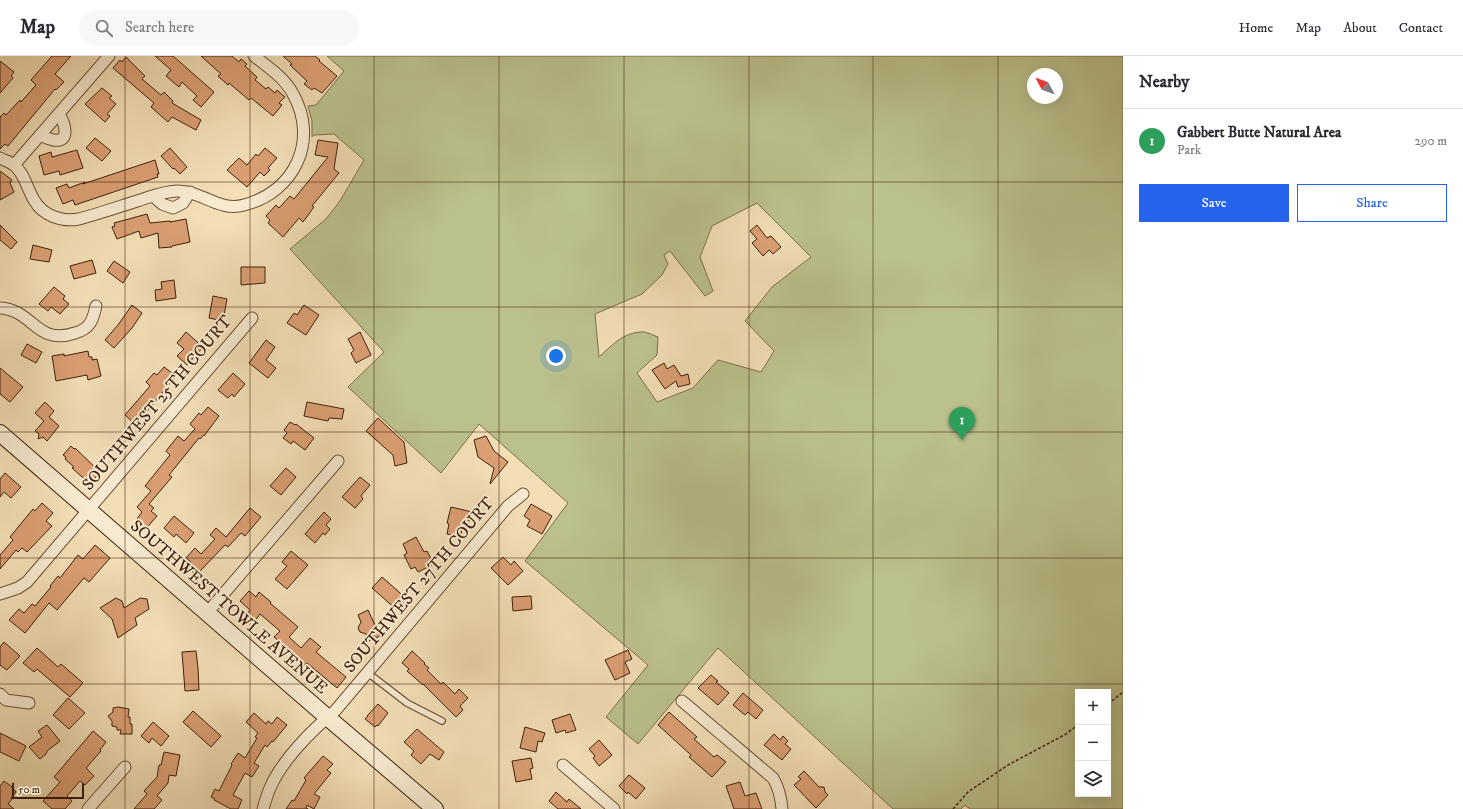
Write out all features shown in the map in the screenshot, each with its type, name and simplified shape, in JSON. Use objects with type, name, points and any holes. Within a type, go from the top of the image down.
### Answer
[{"type":"main road","name":"SOUTHWEST TOWLE AVENUE","points":[[1,435],[435,809]]},
{"type":"street","points":[[14,166],[109,56]]},
{"type":"street","points":[[0,158],[14,166],[22,175],[34,200],[40,208],[46,213],[60,220],[79,220],[153,196],[177,191],[190,192],[224,206],[234,207],[259,200],[278,188],[293,171],[298,162],[304,139],[304,124],[300,108],[292,92],[286,84],[254,56]]},
{"type":"street","points":[[40,135],[52,140],[62,138],[65,133],[65,127],[59,114]]},
{"type":"street","points":[[153,196],[162,204],[173,208],[183,203],[190,192]]},
{"type":"street","points":[[0,308],[16,311],[23,315],[40,330],[55,337],[67,336],[88,327],[93,320],[96,306]]},
{"type":"street","name":"SOUTHWEST 25TH COURT","points":[[0,594],[18,588],[27,582],[252,318]]},
{"type":"street","points":[[207,613],[338,462]]},
{"type":"street","name":"SOUTHWEST 27TH COURT","points":[[263,809],[270,788],[280,771],[297,749],[327,717],[336,711],[508,506],[523,494]]},
{"type":"street","points":[[0,694],[6,700],[29,703]]},
{"type":"street","points":[[682,701],[773,778],[778,786],[782,809]]},
{"type":"street","points":[[563,765],[614,809]]},
{"type":"street","points":[[88,809],[125,767]]},
{"type":"lane","points":[[368,673],[407,703],[442,721]]},
{"type":"path","points":[[1111,702],[1123,692]]},
{"type":"path","points":[[953,809],[968,792],[1008,765],[1066,734],[1075,727]]},
{"type":"green space","points":[[327,56],[1123,56],[1123,809],[970,809],[965,805],[961,809],[893,809],[718,648],[638,744],[606,717],[648,665],[525,561],[568,503],[479,424],[441,473],[348,387],[384,352],[290,249],[326,219],[340,201],[364,160],[334,134],[314,135],[312,137],[312,121],[308,106],[316,105],[344,71]],"holes":[[[757,203],[811,257],[772,287],[745,321],[774,351],[761,372],[718,360],[693,388],[657,402],[637,373],[657,355],[658,337],[642,332],[628,335],[623,337],[599,357],[595,314],[642,294],[662,275],[668,264],[664,255],[670,251],[705,296],[713,291],[700,257],[712,226]]]},
{"type":"building","points":[[52,56],[71,56],[55,74],[64,82],[56,90],[55,89],[8,146],[5,144],[0,149],[0,117],[4,113],[6,115],[20,100],[21,102],[36,85],[31,80]]},
{"type":"building","points":[[155,56],[173,56],[214,92],[201,107],[193,100],[197,96],[182,82],[179,87],[166,76],[171,70]]},
{"type":"building","points":[[201,56],[232,56],[239,62],[241,59],[247,64],[245,66],[257,77],[255,80],[266,89],[268,87],[275,93],[277,90],[285,97],[279,103],[282,105],[273,116],[251,98],[249,100],[229,83],[228,85],[218,76],[221,74]]},
{"type":"building","points":[[283,56],[315,56],[337,76],[322,93],[314,88],[312,90],[304,84],[307,81]]},
{"type":"building","points":[[126,57],[145,76],[142,79],[161,95],[164,92],[173,101],[172,103],[201,120],[196,130],[172,117],[168,122],[151,107],[154,103],[113,68],[120,60],[122,62]]},
{"type":"building","points":[[0,61],[14,72],[11,76],[13,78],[0,93]]},
{"type":"building","points":[[102,88],[112,96],[109,98],[116,104],[107,114],[110,116],[105,122],[85,104]]},
{"type":"building","points":[[95,138],[111,151],[102,161],[86,148]]},
{"type":"building","points":[[318,140],[338,143],[334,169],[339,173],[312,206],[314,207],[303,222],[299,218],[283,237],[268,223],[270,220],[266,216],[276,205],[279,208],[290,196],[294,199],[328,157],[315,155]]},
{"type":"building","points":[[170,148],[187,167],[180,174],[161,156]]},
{"type":"building","points":[[265,148],[277,158],[268,168],[270,170],[264,176],[260,172],[247,187],[227,170],[239,158],[247,165],[256,154],[258,156]]},
{"type":"building","points":[[77,150],[83,168],[60,175],[59,171],[44,175],[39,156],[51,152],[52,157]]},
{"type":"building","points":[[155,160],[159,174],[157,174],[158,177],[75,205],[73,200],[63,204],[56,188],[67,184],[69,188]]},
{"type":"building","points":[[0,171],[12,180],[10,183],[14,192],[0,200]]},
{"type":"building","points":[[147,214],[150,223],[170,222],[186,219],[190,242],[172,247],[159,248],[158,233],[141,238],[139,231],[117,239],[112,227],[115,226],[114,223]]},
{"type":"building","points":[[0,225],[17,242],[11,249],[0,240]]},
{"type":"building","points":[[757,225],[767,238],[771,236],[781,247],[773,254],[769,250],[763,256],[752,243],[757,239],[750,231]]},
{"type":"building","points":[[33,245],[52,250],[49,262],[30,259]]},
{"type":"building","points":[[92,260],[96,273],[74,279],[70,266]]},
{"type":"building","points":[[114,261],[130,272],[123,283],[107,271]]},
{"type":"building","points":[[241,267],[265,267],[265,283],[241,285]]},
{"type":"building","points":[[174,280],[176,298],[156,301],[155,290],[162,289],[161,282]]},
{"type":"building","points":[[54,287],[65,296],[63,299],[69,304],[60,314],[51,307],[48,311],[39,304]]},
{"type":"building","points":[[213,296],[227,299],[223,321],[209,318]]},
{"type":"building","points":[[132,305],[142,313],[132,328],[114,348],[105,340]]},
{"type":"building","points":[[304,305],[319,315],[306,335],[287,323],[294,313],[297,315]]},
{"type":"building","points":[[186,332],[203,347],[187,365],[177,356],[184,349],[177,343]]},
{"type":"building","points":[[360,332],[371,355],[356,363],[351,353],[354,350],[348,339]]},
{"type":"building","points":[[266,340],[275,347],[266,360],[276,368],[268,378],[249,363]]},
{"type":"building","points":[[27,344],[42,352],[36,363],[21,355]]},
{"type":"building","points":[[88,351],[89,357],[92,357],[92,360],[97,359],[101,376],[88,380],[87,375],[56,381],[52,356],[64,354],[64,356]]},
{"type":"building","points":[[664,363],[667,369],[674,365],[681,376],[688,374],[690,384],[678,387],[676,381],[665,389],[652,370]]},
{"type":"building","points":[[164,367],[176,376],[136,425],[125,415],[150,386],[146,382],[154,373],[157,375]]},
{"type":"building","points":[[0,368],[23,387],[10,402],[0,394]]},
{"type":"building","points":[[233,373],[245,384],[234,397],[232,394],[228,398],[218,390]]},
{"type":"building","points":[[45,402],[54,411],[49,417],[59,426],[47,441],[43,437],[38,439],[39,434],[35,431],[44,421],[35,413]]},
{"type":"building","points":[[307,402],[344,409],[342,419],[329,418],[328,421],[304,416]]},
{"type":"building","points":[[208,407],[219,416],[204,436],[200,439],[199,438],[169,475],[172,477],[149,504],[154,508],[151,511],[157,516],[144,531],[134,523],[142,512],[137,507],[151,491],[145,486],[170,455],[166,451],[178,436],[184,441],[195,429],[190,424],[199,413],[201,415]]},
{"type":"building","points":[[378,418],[404,442],[407,463],[395,466],[393,455],[366,431]]},
{"type":"building","points":[[290,422],[295,425],[296,424],[314,438],[305,450],[293,441],[291,444],[283,438],[287,433],[284,430]]},
{"type":"building","points":[[486,436],[494,451],[508,462],[490,484],[494,468],[478,457],[474,440]]},
{"type":"building","points":[[71,446],[100,472],[90,484],[72,468],[74,467],[65,459],[66,457],[63,455]]},
{"type":"building","points":[[286,468],[296,477],[281,495],[270,486]]},
{"type":"building","points":[[5,473],[21,487],[11,498],[4,492],[0,497],[0,479]]},
{"type":"building","points":[[360,477],[370,485],[361,496],[363,499],[355,508],[342,497]]},
{"type":"building","points":[[42,503],[53,513],[46,521],[52,526],[27,552],[22,548],[18,552],[16,550],[0,569],[0,555],[13,540],[10,537],[33,509],[35,511]]},
{"type":"building","points":[[531,504],[552,516],[542,534],[527,526],[530,520],[524,516]]},
{"type":"building","points":[[451,507],[472,512],[470,521],[466,520],[465,528],[463,527],[460,537],[447,534],[449,524],[447,523]]},
{"type":"building","points":[[250,508],[261,517],[245,536],[241,533],[228,547],[225,545],[201,570],[200,573],[191,578],[193,572],[187,566],[191,562],[186,558],[195,548],[201,554],[215,539],[210,535],[216,528],[226,537]]},
{"type":"building","points":[[324,512],[331,519],[326,525],[330,529],[325,535],[323,533],[315,543],[305,534]]},
{"type":"building","points":[[174,516],[194,533],[186,543],[176,534],[174,537],[164,528]]},
{"type":"building","points":[[416,537],[424,552],[427,551],[434,564],[418,572],[415,567],[411,569],[404,555],[407,553],[403,544]]},
{"type":"building","points":[[95,545],[110,558],[89,582],[84,578],[57,610],[49,603],[25,633],[9,620],[19,609],[24,613],[32,604],[35,606],[58,576],[60,578],[78,555],[83,559]]},
{"type":"building","points":[[291,551],[308,565],[287,589],[275,579],[287,566],[282,562]]},
{"type":"building","points":[[503,557],[511,565],[514,561],[523,571],[508,585],[491,568]]},
{"type":"building","points":[[382,577],[408,600],[398,611],[372,588]]},
{"type":"building","points":[[249,591],[256,597],[259,592],[298,627],[289,637],[301,648],[310,638],[321,647],[316,652],[346,677],[337,688],[307,663],[303,666],[289,653],[291,651],[274,637],[280,631],[260,614],[254,622],[246,615],[250,610],[240,601]]},
{"type":"building","points":[[531,596],[532,609],[513,611],[512,597]]},
{"type":"building","points":[[116,598],[122,601],[124,608],[140,598],[147,599],[149,609],[135,618],[137,625],[118,638],[112,619],[100,608]]},
{"type":"building","points":[[368,610],[380,636],[369,641],[366,634],[360,632],[358,628],[361,622],[358,615]]},
{"type":"building","points":[[4,642],[20,656],[7,670],[0,665],[0,647]]},
{"type":"building","points":[[37,648],[58,667],[61,664],[83,683],[70,697],[37,669],[34,672],[23,663]]},
{"type":"building","points":[[628,650],[632,659],[625,662],[630,673],[615,680],[605,660]]},
{"type":"building","points":[[196,651],[199,690],[185,691],[182,652]]},
{"type":"building","points":[[412,651],[425,663],[424,664],[429,668],[427,670],[441,684],[443,682],[455,694],[459,689],[468,698],[460,706],[463,710],[456,717],[423,684],[407,671],[409,669],[402,663]]},
{"type":"building","points":[[711,675],[718,681],[716,682],[729,693],[718,705],[698,688]]},
{"type":"building","points":[[743,693],[763,710],[756,719],[748,712],[745,715],[733,705]]},
{"type":"building","points":[[68,698],[85,713],[69,729],[53,715]]},
{"type":"building","points":[[378,704],[388,713],[378,726],[377,725],[375,727],[365,719]]},
{"type":"building","points":[[118,707],[129,709],[128,717],[130,717],[130,724],[132,724],[132,734],[120,734],[121,730],[117,730],[117,727],[112,726],[112,721],[108,716],[113,712],[113,708]]},
{"type":"building","points":[[193,711],[221,736],[211,747],[183,722]]},
{"type":"building","points":[[669,712],[697,737],[694,739],[714,757],[717,755],[726,762],[712,777],[689,757],[691,755],[658,725]]},
{"type":"building","points":[[254,713],[266,724],[268,721],[272,724],[277,717],[287,725],[273,742],[272,741],[267,747],[265,745],[254,763],[259,766],[252,777],[245,773],[233,795],[242,800],[238,809],[231,809],[211,797],[215,789],[219,791],[232,765],[231,764],[238,753],[245,758],[257,738],[255,737],[258,733],[246,722]]},
{"type":"building","points":[[570,714],[576,730],[566,733],[565,730],[556,733],[552,720]]},
{"type":"building","points":[[153,722],[169,736],[161,746],[152,738],[149,743],[141,736]]},
{"type":"building","points":[[47,725],[60,741],[47,751],[46,754],[40,759],[29,747],[42,737],[38,731]]},
{"type":"building","points":[[525,727],[545,733],[542,742],[538,741],[536,752],[520,748]]},
{"type":"building","points":[[417,729],[444,752],[439,760],[430,754],[421,764],[411,755],[414,751],[404,742]]},
{"type":"building","points":[[93,731],[106,742],[100,750],[101,751],[86,768],[94,776],[85,785],[80,781],[67,796],[72,801],[65,809],[52,809],[43,801],[60,782],[54,777]]},
{"type":"building","points":[[0,733],[26,746],[19,761],[0,752]]},
{"type":"building","points":[[774,734],[780,740],[783,736],[788,741],[785,744],[791,749],[782,760],[764,745]]},
{"type":"building","points":[[599,740],[612,755],[599,766],[593,758],[595,756],[589,749]]},
{"type":"building","points":[[164,752],[180,755],[176,776],[169,775],[168,783],[157,796],[162,800],[154,809],[134,809],[147,794],[144,791],[157,777],[159,765],[161,765]]},
{"type":"building","points":[[323,756],[333,764],[327,770],[331,773],[314,794],[320,797],[314,809],[307,805],[306,808],[308,809],[286,809],[292,800],[294,801],[306,780],[304,778]]},
{"type":"building","points":[[531,758],[533,768],[530,769],[532,779],[516,782],[512,761]]},
{"type":"building","points":[[804,771],[819,787],[824,787],[825,792],[828,795],[816,808],[794,785],[801,779],[798,777]]},
{"type":"building","points":[[629,775],[645,788],[636,799],[628,792],[627,794],[619,786]]},
{"type":"building","points":[[4,781],[16,792],[8,804],[14,809],[0,809],[0,786]]},
{"type":"building","points":[[740,782],[745,796],[756,793],[762,809],[734,809],[726,786]]},
{"type":"building","points":[[556,792],[567,802],[569,799],[581,809],[558,809],[549,801]]},
{"type":"place","name":"Gabbert Butte Natural Area","points":[[962,440]]}]
